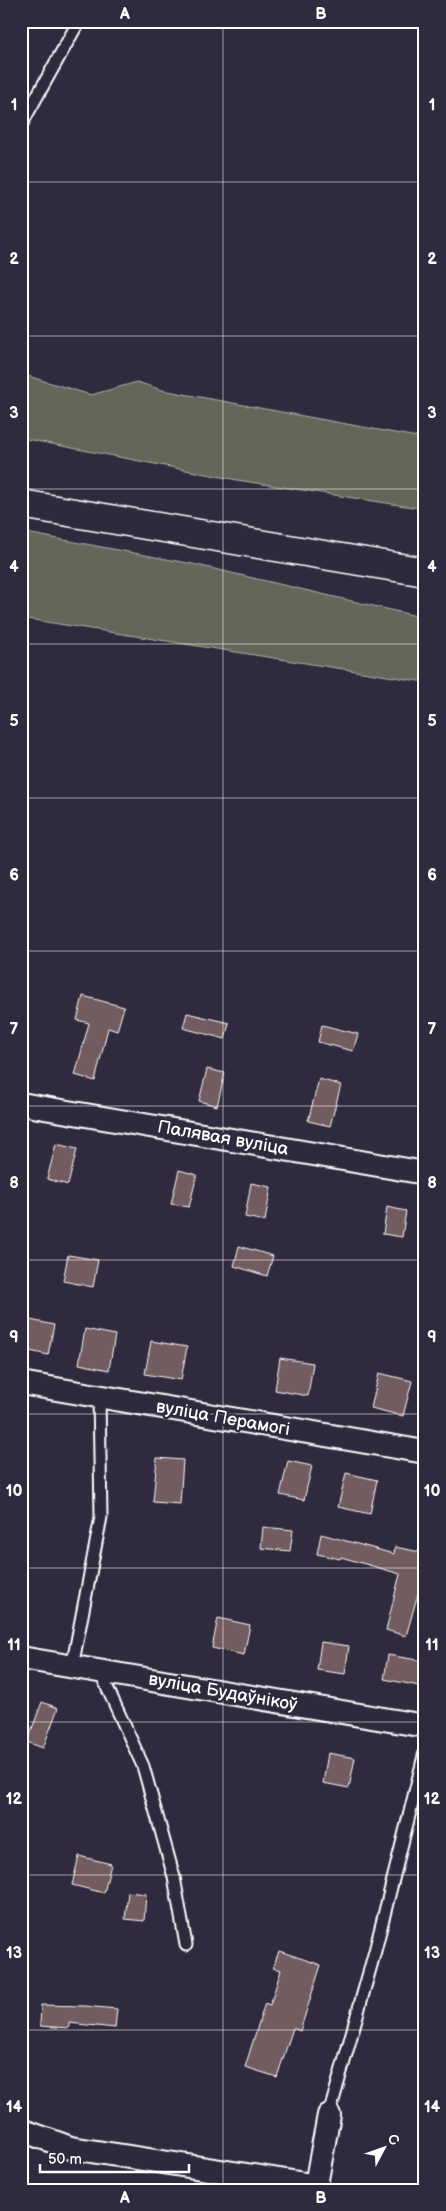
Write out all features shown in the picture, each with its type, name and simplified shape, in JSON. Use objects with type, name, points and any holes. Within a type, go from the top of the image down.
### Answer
[{"type":"main road","points":[[21,504],[425,572]]},
{"type":"street","name":"Палявая вуліца","points":[[21,1104],[425,1173]]},
{"type":"street","name":"вуліца Перамогі","points":[[21,1383],[425,1452]]},
{"type":"street","name":"вуліца Будаўнікоў","points":[[21,1658],[425,1726]]},
{"type":"street","points":[[21,2130],[71,2148],[316,2188],[329,2114]]},
{"type":"lane","points":[[21,125],[79,21]]},
{"type":"lane","points":[[72,1667],[101,1517],[99,1396]]},
{"type":"lane","points":[[100,1672],[143,1766],[174,1877],[186,1945]]},
{"type":"lane","points":[[329,2114],[375,1951],[425,1752]]},
{"type":"green space","points":[[21,374],[91,395],[137,382],[162,390],[417,437],[425,440],[425,509],[237,480],[21,438]]},
{"type":"green space","points":[[21,532],[193,564],[425,618],[425,682],[21,618]]},
{"type":"building","points":[[83,996],[124,1007],[117,1031],[108,1028],[95,1081],[75,1075],[89,1023],[77,1020]]},
{"type":"building","points":[[187,1013],[229,1023],[225,1039],[183,1028]]},
{"type":"building","points":[[322,1025],[358,1034],[353,1051],[318,1042]]},
{"type":"building","points":[[207,1069],[225,1073],[217,1106],[199,1101]]},
{"type":"building","points":[[319,1079],[341,1085],[330,1126],[308,1121]]},
{"type":"building","points":[[56,1144],[77,1149],[68,1185],[47,1179]]},
{"type":"building","points":[[179,1170],[197,1175],[189,1207],[171,1204]]},
{"type":"building","points":[[251,1183],[271,1187],[265,1221],[245,1217]]},
{"type":"building","points":[[387,1207],[406,1211],[402,1237],[383,1234]]},
{"type":"building","points":[[239,1246],[273,1256],[267,1276],[234,1266]]},
{"type":"building","points":[[68,1255],[98,1260],[93,1287],[63,1281]]},
{"type":"building","points":[[21,1318],[54,1325],[48,1355],[21,1349]]},
{"type":"building","points":[[85,1329],[115,1335],[109,1370],[79,1364]]},
{"type":"building","points":[[151,1341],[187,1347],[181,1380],[145,1374]]},
{"type":"building","points":[[280,1358],[313,1363],[308,1396],[275,1390]]},
{"type":"building","points":[[379,1373],[412,1381],[403,1416],[371,1408]]},
{"type":"building","points":[[157,1458],[183,1460],[180,1504],[153,1502]]},
{"type":"building","points":[[288,1461],[312,1466],[304,1500],[280,1495]]},
{"type":"building","points":[[346,1473],[377,1480],[370,1514],[338,1507]]},
{"type":"building","points":[[263,1527],[293,1530],[290,1551],[261,1548]]},
{"type":"building","points":[[321,1534],[394,1554],[395,1547],[425,1553],[425,1569],[406,1636],[386,1630],[400,1574],[341,1557],[340,1559],[317,1554]]},
{"type":"building","points":[[218,1618],[250,1625],[244,1655],[212,1648]]},
{"type":"building","points":[[321,1642],[349,1646],[345,1674],[317,1670]]},
{"type":"building","points":[[388,1655],[423,1661],[419,1686],[384,1679]]},
{"type":"building","points":[[42,1702],[58,1708],[43,1748],[27,1742]]},
{"type":"building","points":[[328,1753],[355,1758],[349,1788],[323,1783]]},
{"type":"building","points":[[79,1856],[111,1864],[104,1893],[72,1885]]},
{"type":"building","points":[[128,1892],[146,1894],[144,1921],[125,1919]]},
{"type":"building","points":[[279,1951],[321,1965],[300,2031],[293,2028],[277,2077],[245,2067],[265,2003],[270,2005],[281,1970],[273,1968]]},
{"type":"building","points":[[41,2005],[117,2009],[115,2028],[69,2023],[69,2028],[40,2026]]}]
